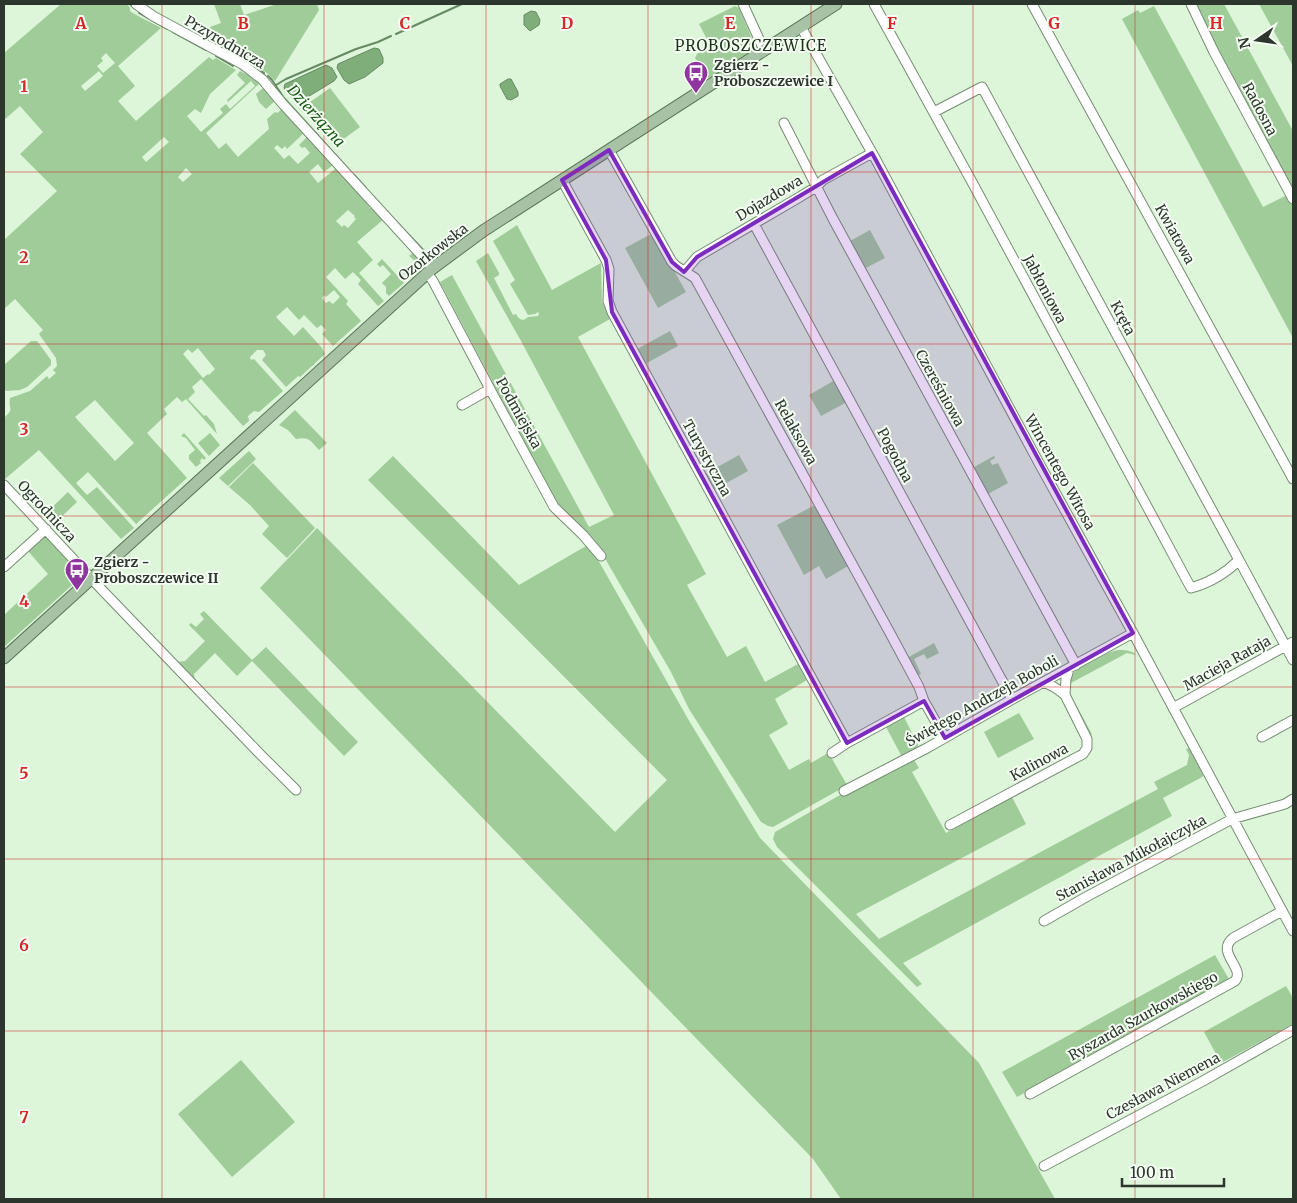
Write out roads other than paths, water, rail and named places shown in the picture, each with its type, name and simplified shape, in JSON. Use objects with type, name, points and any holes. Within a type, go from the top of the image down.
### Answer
[{"type":"main road","name":"Ozorkowska","points":[[4,658],[430,271],[483,231],[836,4]]},
{"type":"street","name":"Przyrodnicza","points":[[136,4],[153,16],[242,64],[262,78],[430,271]]},
{"type":"street","points":[[743,4],[764,50]]},
{"type":"street","name":"Jabłoniowa","points":[[874,4],[1191,588],[1227,571],[1239,560]]},
{"type":"street","name":"Kwiatowa","points":[[1032,4],[1293,479]]},
{"type":"street","name":"Radosna","points":[[1191,4],[1214,52],[1293,199]]},
{"type":"street","name":"Wincentego Witosa","points":[[801,27],[872,153],[1293,930]]},
{"type":"street","name":"Kręta","points":[[934,112],[982,87],[1239,560]]},
{"type":"street","name":"Czereśniowa","points":[[784,123],[816,187],[1073,667]]},
{"type":"street","name":"Relaksowa","points":[[609,150],[672,262],[695,278],[890,633],[945,738]]},
{"type":"street","name":"Dojazdowa","points":[[685,272],[697,257],[816,187],[823,180],[872,153]]},
{"type":"street","name":"Turystyczna","points":[[562,180],[606,260],[609,269],[608,301],[612,312],[847,743]]},
{"type":"street","name":"Pogodna","points":[[754,224],[1012,699]]},
{"type":"street","name":"Podmiejska","points":[[430,271],[433,281],[554,507],[583,535],[601,556]]},
{"type":"street","points":[[462,405],[490,389]]},
{"type":"street","name":"Ogrodnicza","points":[[4,485],[296,790]]},
{"type":"street","points":[[4,567],[46,529]]},
{"type":"street","points":[[1239,560],[1290,644],[1293,660]]},
{"type":"street","name":"Świętego Andrzeja Boboli","points":[[844,791],[945,738],[1133,633]]},
{"type":"street","name":"Macieja Rataja","points":[[1173,708],[1290,644]]},
{"type":"street","points":[[1065,696],[1064,687],[1073,667]]},
{"type":"street","name":"Kalinowa","points":[[950,825],[1083,754],[1087,748],[1087,739],[1065,696],[1058,689],[1043,682]]},
{"type":"street","points":[[832,753],[924,701]]},
{"type":"street","points":[[1262,737],[1293,720]]},
{"type":"street","name":"Stanisława Mikołajczyka","points":[[1044,921],[1232,819],[1293,800]]},
{"type":"street","name":"Ryszarda Szurkowskiego","points":[[1030,1094],[1235,981],[1238,978],[1238,973],[1228,955],[1228,944],[1233,938],[1282,911]]},
{"type":"street","name":"Czesława Niemena","points":[[1044,1166],[1196,1085],[1293,1030]]},
{"type":"waterway","points":[[396,34],[462,4]]},
{"type":"waterway","name":"Dzierżązna","points":[[139,13],[167,29]]},
{"type":"waterway","name":"Dzierżązna","points":[[173,32],[206,50]]},
{"type":"waterway","points":[[276,85],[356,49],[391,36]]},
{"type":"waterway","name":"Dzierżązna","points":[[216,56],[233,66]]},
{"type":"waterway","name":"Dzierżązna","points":[[257,68],[264,73]]},
{"type":"waterway","name":"Dzierżązna","points":[[268,76],[284,98],[350,171]]},
{"type":"waterway","name":"Dzierżązna","points":[[354,175],[366,188]]},
{"type":"waterway","name":"Dzierżązna","points":[[386,211],[431,258]]},
{"type":"place","name":"Zgierz - Proboszczewice I","points":[[696,94]]},
{"type":"place","name":"Zgierz - Proboszczewice II","points":[[77,591]]},
{"type":"district","name":"PROBOSZCZEWICE","points":[[751,46]]}]
